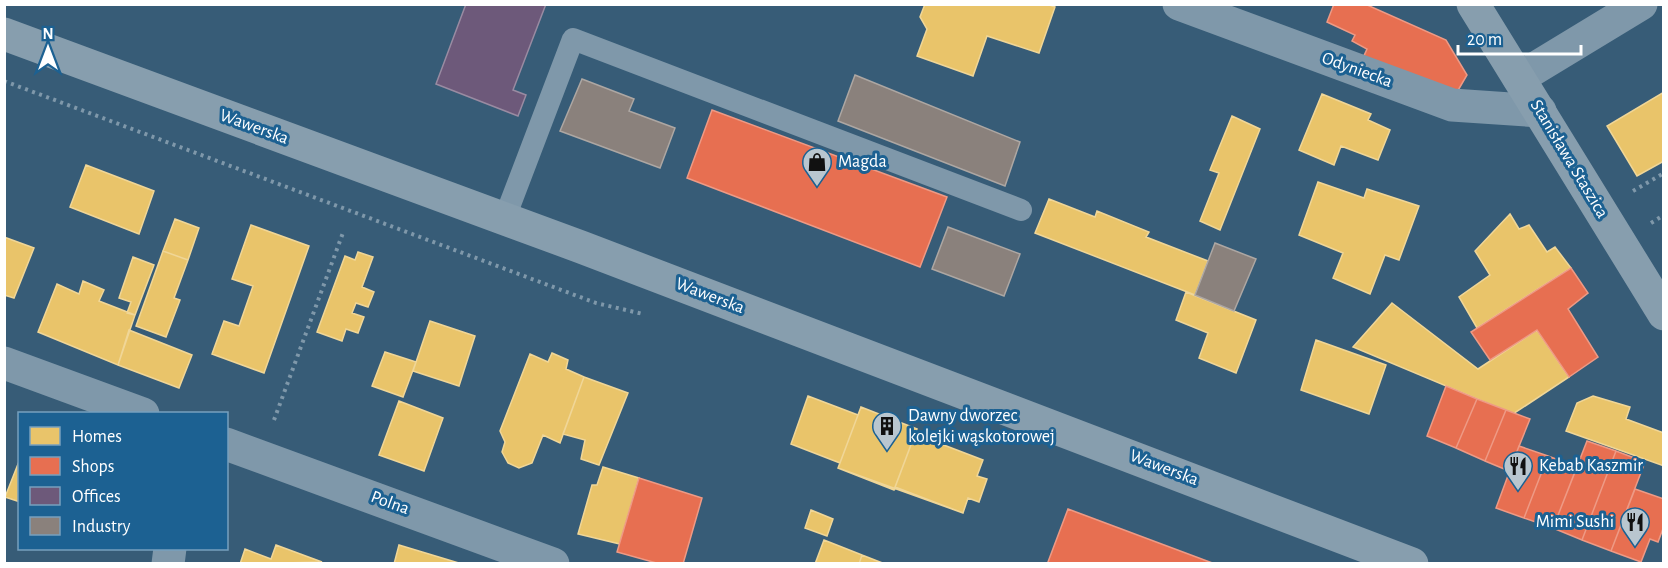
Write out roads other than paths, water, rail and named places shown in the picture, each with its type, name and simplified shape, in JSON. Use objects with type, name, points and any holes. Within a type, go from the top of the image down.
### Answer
[{"type":"street","name":"Odyniecka","points":[[1179,4],[1452,105],[1540,111]]},
{"type":"street","name":"Stanisława Staszica","points":[[1473,4],[1664,314]]},
{"type":"street","points":[[1519,78],[1641,4]]},
{"type":"street","name":"Wawerska","points":[[4,34],[592,251],[1412,564]]},
{"type":"street","points":[[4,363],[138,412]]},
{"type":"street","name":"Polna","points":[[228,445],[553,564]]},
{"type":"lane","points":[[504,220],[573,39],[1022,210]]},
{"type":"place","name":"Magda","points":[[817,188]]},
{"type":"place","name":"Dawny dworzec kolejki wąskotorowej","points":[[887,452]]},
{"type":"place","name":"Kebab Kaszmir","points":[[1518,492]]},
{"type":"place","name":"Mimi Sushi","points":[[1635,548]]}]
